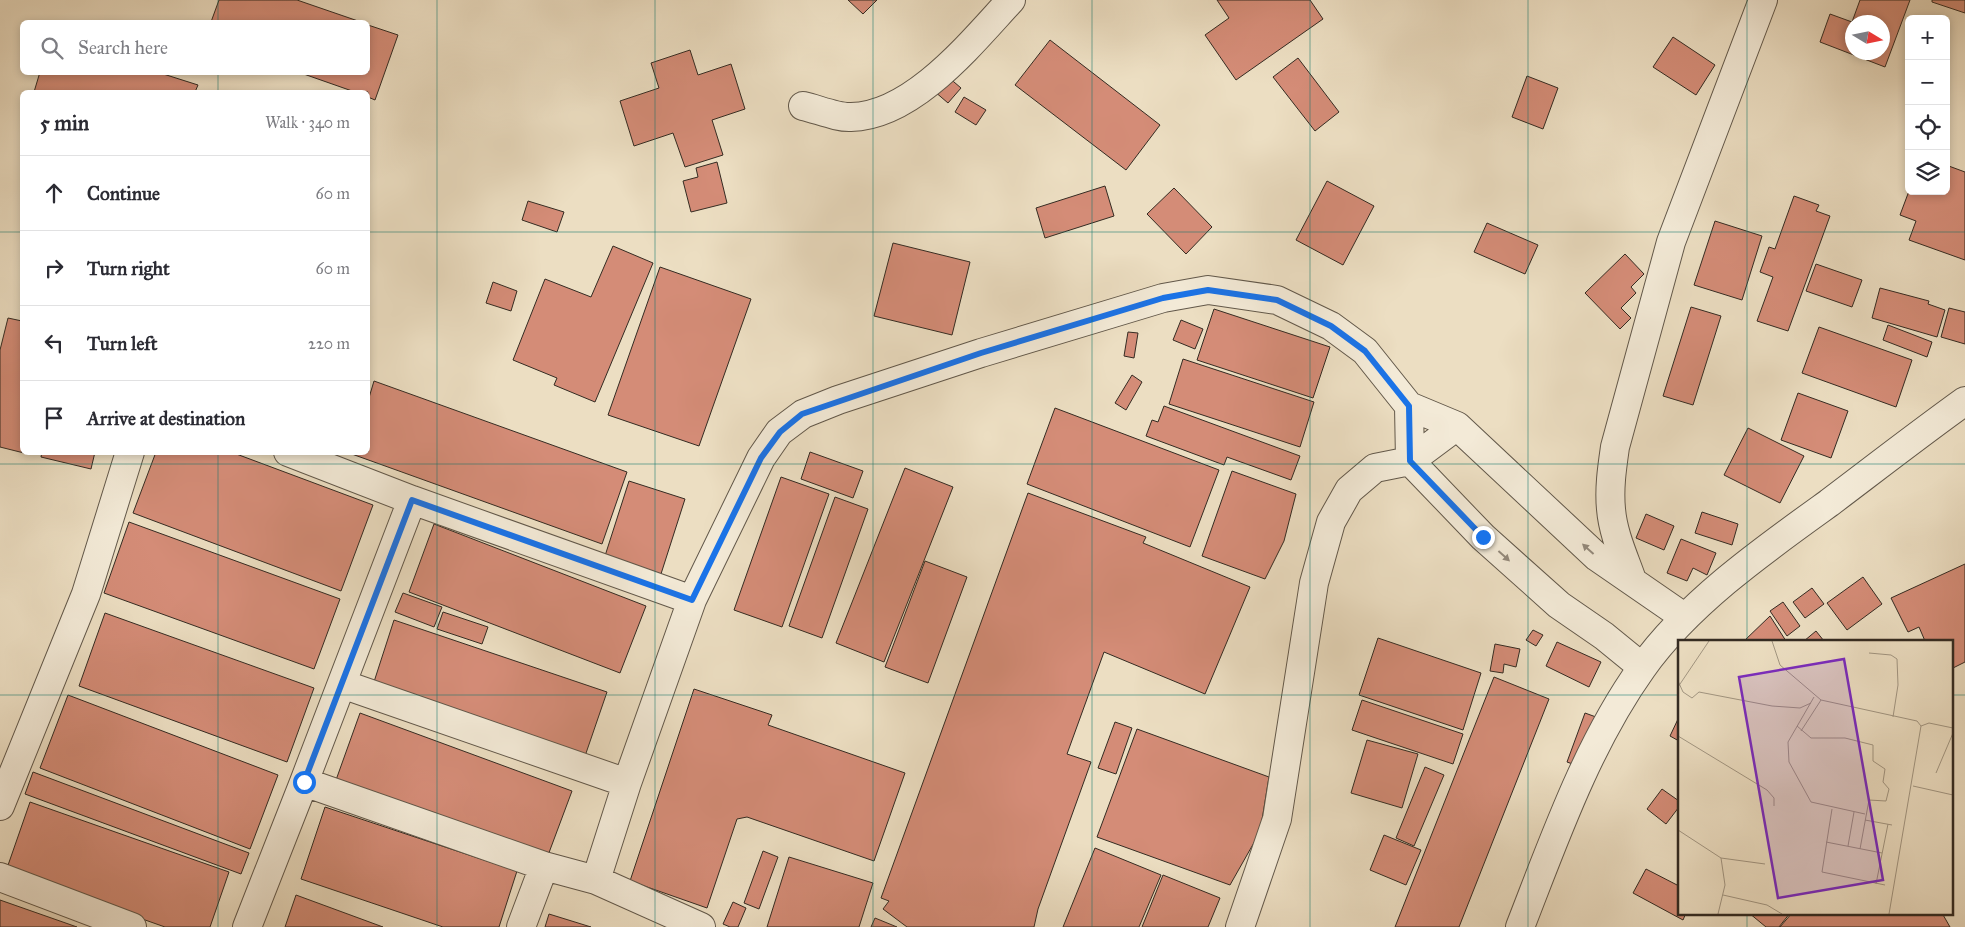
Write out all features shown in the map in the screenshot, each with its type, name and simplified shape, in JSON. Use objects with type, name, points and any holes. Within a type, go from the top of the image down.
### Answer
[{"type":"street","points":[[803,106],[850,118],[873,115],[905,99],[951,65],[1011,0]]},
{"type":"street","points":[[1632,580],[1617,540],[1611,510],[1610,479],[1615,447],[1671,242],[1763,0]]},
{"type":"street","points":[[596,880],[627,783],[692,600],[761,458],[780,432],[802,414],[981,353],[1163,298],[1208,290],[1277,300],[1331,326],[1365,351],[1409,406],[1457,426],[1597,557],[1684,618]]},
{"type":"street","points":[[1520,927],[1568,806],[1608,723],[1642,667],[1684,618],[1780,538],[1965,401]]},
{"type":"street","points":[[1409,406],[1410,461],[1483,537],[1559,605],[1604,636],[1642,667]]},
{"type":"street","points":[[1240,927],[1277,819],[1314,583],[1331,522],[1349,490],[1375,468],[1410,461],[1457,426]]},
{"type":"street","points":[[0,806],[86,594],[129,455]]},
{"type":"street","points":[[296,455],[412,500],[692,600]]},
{"type":"street","points":[[246,927],[304,782],[412,500]]},
{"type":"street","points":[[342,684],[627,783]]},
{"type":"street","points":[[304,782],[544,866],[596,880],[701,927]]},
{"type":"street","points":[[521,927],[544,866]]},
{"type":"street","points":[[0,877],[132,927]]},
{"type":"building","points":[[219,0],[297,0],[355,20],[212,20]]},
{"type":"building","points":[[848,0],[877,0],[863,14]]},
{"type":"building","points":[[1217,0],[1310,0],[1323,19],[1236,80],[1205,35],[1229,18]]},
{"type":"building","points":[[1860,0],[1910,0],[1890,54],[1890,15],[1855,15]]},
{"type":"building","points":[[1932,0],[1965,0],[1965,13],[1932,2]]},
{"type":"building","points":[[1830,14],[1845,19],[1845,52],[1820,42]]},
{"type":"building","points":[[370,26],[398,35],[375,100],[370,98],[370,90],[349,90],[307,75],[370,75]]},
{"type":"building","points":[[1673,37],[1715,65],[1696,95],[1653,67]]},
{"type":"building","points":[[1050,40],[1160,125],[1126,170],[1015,85]]},
{"type":"building","points":[[690,50],[698,75],[731,64],[745,109],[712,120],[723,155],[685,167],[673,133],[634,146],[620,101],[659,88],[651,63]]},
{"type":"building","points":[[1298,58],[1339,112],[1315,131],[1273,77]]},
{"type":"building","points":[[1867,60],[1888,60],[1885,67]]},
{"type":"building","points":[[39,75],[166,75],[198,85],[196,90],[35,90]]},
{"type":"building","points":[[947,76],[961,88],[948,103],[934,91]]},
{"type":"building","points":[[1527,76],[1558,88],[1543,129],[1512,117]]},
{"type":"building","points":[[964,97],[986,110],[976,125],[955,112]]},
{"type":"building","points":[[717,162],[727,203],[691,212],[683,181],[698,177],[696,168]]},
{"type":"building","points":[[1950,166],[1965,172],[1965,260],[1909,240],[1916,221],[1900,215],[1908,195],[1950,195]]},
{"type":"building","points":[[1327,181],[1374,206],[1343,265],[1296,240]]},
{"type":"building","points":[[1105,186],[1114,216],[1045,238],[1036,208]]},
{"type":"building","points":[[1174,188],[1212,227],[1186,254],[1147,214]]},
{"type":"building","points":[[1794,196],[1819,205],[1816,211],[1830,216],[1788,331],[1757,321],[1773,277],[1760,272],[1769,247],[1775,249]]},
{"type":"building","points":[[528,201],[564,212],[557,232],[522,220]]},
{"type":"building","points":[[1715,221],[1762,236],[1742,300],[1694,285]]},
{"type":"building","points":[[1487,223],[1538,245],[1525,274],[1474,252]]},
{"type":"building","points":[[893,243],[970,262],[952,335],[874,316]]},
{"type":"building","points":[[613,246],[653,263],[595,402],[554,385],[557,378],[513,360],[545,279],[591,297]]},
{"type":"building","points":[[1625,254],[1644,274],[1631,287],[1636,293],[1621,308],[1631,318],[1620,329],[1585,293]]},
{"type":"building","points":[[1816,264],[1862,280],[1852,307],[1806,291]]},
{"type":"building","points":[[660,267],[751,299],[699,446],[608,415]]},
{"type":"building","points":[[493,282],[517,291],[511,311],[486,303]]},
{"type":"building","points":[[1880,288],[1929,301],[1928,304],[1945,310],[1937,337],[1872,318]]},
{"type":"building","points":[[1691,307],[1721,316],[1693,405],[1663,396]]},
{"type":"building","points":[[1949,308],[1965,312],[1965,344],[1941,337]]},
{"type":"building","points":[[1214,309],[1330,347],[1313,398],[1197,360]]},
{"type":"building","points":[[8,318],[20,321],[20,452],[0,447],[0,350]]},
{"type":"building","points":[[1181,320],[1203,329],[1195,349],[1173,340]]},
{"type":"building","points":[[1888,325],[1932,342],[1927,357],[1883,340]]},
{"type":"building","points":[[1819,327],[1912,360],[1896,407],[1802,373]]},
{"type":"building","points":[[1128,332],[1138,333],[1134,358],[1124,356]]},
{"type":"building","points":[[1183,359],[1314,402],[1300,447],[1169,404]]},
{"type":"building","points":[[1132,375],[1142,382],[1126,410],[1115,403]]},
{"type":"building","points":[[374,381],[627,472],[602,544],[355,455],[370,455],[370,394]]},
{"type":"building","points":[[1798,393],[1848,411],[1831,458],[1781,440]]},
{"type":"building","points":[[1164,406],[1300,456],[1291,480],[1227,457],[1224,465],[1146,436],[1152,420],[1158,422]]},
{"type":"building","points":[[1055,408],[1219,470],[1190,547],[1027,484]]},
{"type":"building","points":[[1748,428],[1804,456],[1780,503],[1724,475]]},
{"type":"building","points":[[810,452],[863,471],[853,498],[801,479]]},
{"type":"building","points":[[41,455],[94,455],[91,469],[41,457]]},
{"type":"building","points":[[155,455],[239,455],[373,505],[341,591],[133,513]]},
{"type":"building","points":[[905,468],[953,487],[884,662],[836,643]]},
{"type":"building","points":[[1232,471],[1296,494],[1284,541],[1265,579],[1202,556]]},
{"type":"building","points":[[781,477],[829,494],[782,627],[734,610]]},
{"type":"building","points":[[629,481],[685,499],[660,577],[604,559]]},
{"type":"building","points":[[1028,493],[1146,537],[1143,543],[1250,587],[1205,694],[1104,652],[1067,754],[1091,762],[1038,909],[1034,927],[907,927],[883,909],[889,901],[881,898]]},
{"type":"building","points":[[835,497],[868,509],[822,638],[789,626]]},
{"type":"building","points":[[1702,512],[1738,524],[1732,545],[1695,533]]},
{"type":"building","points":[[1646,514],[1674,526],[1664,550],[1636,538]]},
{"type":"building","points":[[129,522],[340,599],[314,669],[104,593]]},
{"type":"building","points":[[434,524],[646,606],[620,673],[409,592]]},
{"type":"building","points":[[1681,539],[1716,553],[1707,575],[1693,568],[1687,581],[1667,573]]},
{"type":"building","points":[[925,561],[967,577],[928,683],[885,667]]},
{"type":"building","points":[[1965,564],[1965,662],[1952,668],[1952,640],[1925,640],[1919,627],[1908,632],[1891,598]]},
{"type":"building","points":[[1863,577],[1882,604],[1847,630],[1827,603]]},
{"type":"building","points":[[1812,588],[1824,604],[1805,618],[1793,602]]},
{"type":"building","points":[[403,593],[442,607],[434,627],[395,612]]},
{"type":"building","points":[[1783,602],[1800,626],[1787,636],[1770,611]]},
{"type":"building","points":[[443,612],[488,627],[482,644],[437,629]]},
{"type":"building","points":[[105,613],[314,688],[287,762],[79,686]]},
{"type":"building","points":[[1770,616],[1785,640],[1745,640]]},
{"type":"building","points":[[394,620],[607,692],[584,759],[372,688]]},
{"type":"building","points":[[1533,630],[1543,635],[1536,646],[1526,640]]},
{"type":"building","points":[[1816,631],[1823,640],[1805,640]]},
{"type":"building","points":[[1378,638],[1481,673],[1463,730],[1359,695]]},
{"type":"building","points":[[1557,642],[1601,662],[1589,687],[1546,666]]},
{"type":"building","points":[[1495,644],[1520,649],[1516,667],[1504,664],[1503,673],[1490,671]]},
{"type":"building","points":[[1494,677],[1549,699],[1459,927],[1395,927]]},
{"type":"building","points":[[694,689],[772,715],[768,725],[905,773],[874,861],[747,817],[737,819],[707,908],[630,881]]},
{"type":"building","points":[[68,695],[278,775],[250,849],[40,768]]},
{"type":"building","points":[[1362,700],[1463,734],[1453,764],[1352,730]]},
{"type":"building","points":[[360,713],[572,791],[547,858],[336,780]]},
{"type":"building","points":[[1585,713],[1596,717],[1578,766],[1567,762]]},
{"type":"building","points":[[1678,719],[1678,740],[1670,736]]},
{"type":"building","points":[[1115,722],[1132,728],[1116,774],[1098,768]]},
{"type":"building","points":[[1137,729],[1269,777],[1260,832],[1230,885],[1097,837]]},
{"type":"building","points":[[1367,740],[1418,754],[1402,808],[1351,793]]},
{"type":"building","points":[[1425,767],[1444,775],[1414,846],[1396,838]]},
{"type":"building","points":[[33,772],[249,853],[241,874],[25,794]]},
{"type":"building","points":[[1662,789],[1678,800],[1678,808],[1666,824],[1647,809]]},
{"type":"building","points":[[30,802],[229,872],[210,927],[165,927],[6,871]]},
{"type":"building","points":[[325,807],[517,871],[499,927],[443,927],[301,879]]},
{"type":"building","points":[[1384,835],[1421,850],[1406,885],[1370,870]]},
{"type":"building","points":[[1095,848],[1161,875],[1139,927],[1063,927]]},
{"type":"building","points":[[763,851],[778,857],[759,909],[744,903]]},
{"type":"building","points":[[789,857],[873,883],[859,927],[767,927]]},
{"type":"building","points":[[1646,869],[1678,885],[1678,914],[1686,914],[1683,920],[1633,893]]},
{"type":"building","points":[[1163,875],[1220,898],[1208,927],[1142,927]]},
{"type":"building","points":[[296,895],[383,927],[285,927]]},
{"type":"building","points":[[0,900],[77,927],[0,927]]},
{"type":"building","points":[[733,902],[746,908],[738,927],[730,927],[723,924]]},
{"type":"building","points":[[549,914],[591,927],[545,927]]},
{"type":"building","points":[[1750,914],[1789,914],[1779,927],[1766,927]]},
{"type":"building","points":[[1791,914],[1943,914],[1950,927],[1780,927]]},
{"type":"building","points":[[875,918],[897,927],[871,927]]},
{"type":"route","points":[[304,782],[412,500],[692,600],[761,458],[780,432],[802,414],[838,400],[981,353],[1163,298],[1208,290],[1277,300],[1331,326],[1365,351],[1409,406],[1410,461],[1483,537]]}]
